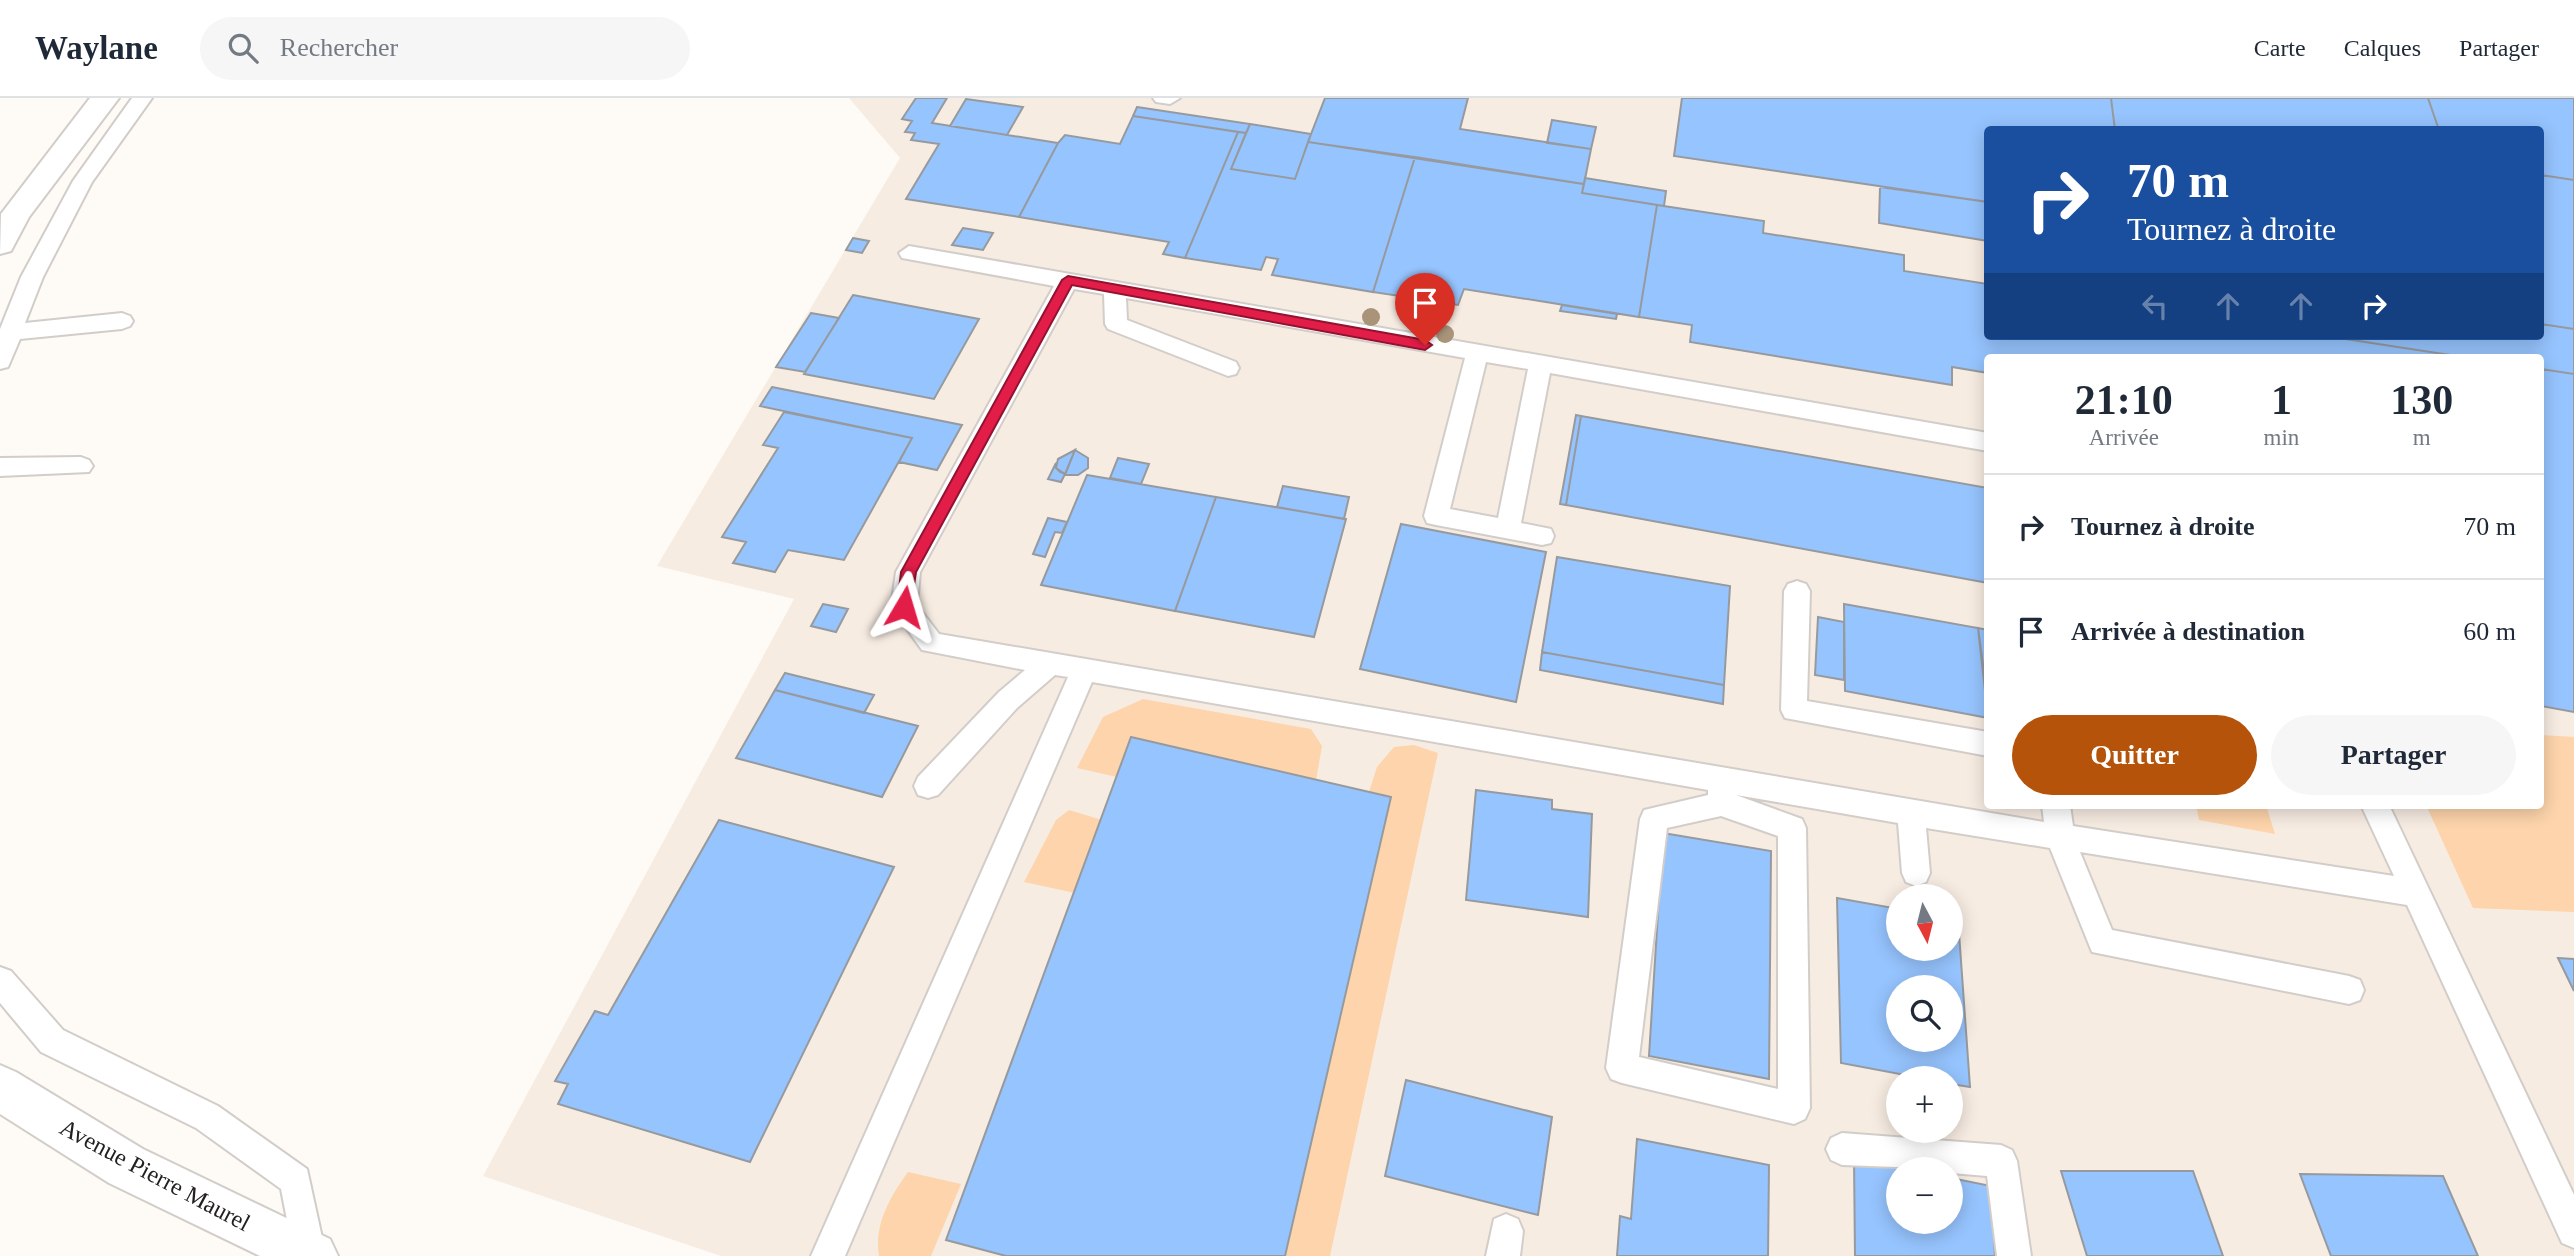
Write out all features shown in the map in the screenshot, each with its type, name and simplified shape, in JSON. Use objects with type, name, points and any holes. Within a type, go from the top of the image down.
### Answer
[{"type":"street","points":[[0,244],[16,214],[105,98]]},
{"type":"street","name":"Avenue Pierre Maurel","points":[[0,1088],[126,1166],[311,1255]]},
{"type":"lane","points":[[0,361],[32,277],[83,181],[142,98]]},
{"type":"lane","points":[[1163,98],[1170,98]]},
{"type":"lane","points":[[909,253],[1477,355],[1984,441]]},
{"type":"lane","points":[[1068,280],[908,572],[904,607],[931,643],[1085,668],[1722,792],[1911,813],[2416,893]]},
{"type":"lane","points":[[1115,289],[1116,324],[1228,368]]},
{"type":"lane","points":[[9,332],[122,321]]},
{"type":"lane","points":[[1477,355],[1436,516],[1542,536]]},
{"type":"lane","points":[[1508,530],[1540,366]]},
{"type":"lane","points":[[0,467],[80,466]]},
{"type":"lane","points":[[1797,591],[1794,710],[1984,743]]},
{"type":"lane","points":[[928,786],[1007,700],[1052,662]]},
{"type":"lane","points":[[828,1256],[1085,668]]},
{"type":"lane","points":[[1722,792],[1792,828],[1794,1108],[1622,1068],[1654,819],[1722,792]]},
{"type":"lane","points":[[2056,809],[2060,837],[2102,942],[2349,990]]},
{"type":"lane","points":[[2377,809],[2574,1231]]},
{"type":"lane","points":[[1911,813],[1916,873]]},
{"type":"lane","points":[[0,981],[52,1041],[207,1117],[296,1180],[311,1255]]},
{"type":"lane","points":[[1842,1149],[2001,1161],[2014,1256]]},
{"type":"shaded area","points":[[849,98],[2574,98],[2574,1256],[721,1256],[483,1176],[794,599],[657,566],[900,158]]},
{"type":"shaded area","points":[[1143,699],[1311,729],[1322,746],[1316,780],[1117,777],[1077,768],[1103,717]]},
{"type":"shaded area","points":[[2544,735],[2574,737],[2574,912],[2473,908],[2428,809],[2544,809]]},
{"type":"shaded area","points":[[1414,745],[1438,753],[1330,1256],[1285,1256],[1391,797],[1369,792],[1377,767],[1394,747]]},
{"type":"shaded area","points":[[2197,809],[2267,809],[2275,834],[2199,820]]},
{"type":"shaded area","points":[[1069,810],[1102,820],[1075,893],[1024,882],[1056,820]]},
{"type":"shaded area","points":[[908,1172],[961,1184],[931,1256],[879,1256],[881,1222],[895,1191]]},
{"type":"building","points":[[916,98],[947,98],[932,123],[1058,143],[1019,217],[906,199],[939,144],[911,140],[915,133],[905,132],[912,121],[902,119]]},
{"type":"building","points":[[1325,98],[1468,98],[1460,129],[1591,149],[1584,184],[1308,142]]},
{"type":"building","points":[[1682,98],[2111,98],[2114,126],[1984,126],[1984,201],[1674,156]]},
{"type":"building","points":[[2111,98],[2428,98],[2438,126],[2114,126]]},
{"type":"building","points":[[2428,98],[2574,98],[2574,180],[2544,175],[2544,126],[2438,126]]},
{"type":"building","points":[[966,99],[1023,107],[1007,135],[950,126]]},
{"type":"building","points":[[1137,107],[1250,124],[1246,133],[1133,116]]},
{"type":"building","points":[[1133,116],[1238,132],[1185,258],[1163,254],[1169,242],[1019,217],[1058,143],[1065,135],[1120,144]]},
{"type":"building","points":[[1552,120],[1596,127],[1591,149],[1547,143]]},
{"type":"building","points":[[1250,124],[1311,134],[1295,179],[1231,169]]},
{"type":"building","points":[[1238,132],[1246,133],[1231,169],[1295,179],[1308,142],[1415,157],[1373,292],[1272,275],[1278,259],[1266,257],[1261,270],[1185,258]]},
{"type":"building","points":[[1415,157],[1584,184],[1582,193],[1657,205],[1639,317],[1464,289],[1458,305],[1373,292]]},
{"type":"building","points":[[2544,175],[2574,180],[2574,329],[2544,324]]},
{"type":"building","points":[[1585,178],[1666,191],[1664,206],[1582,193]]},
{"type":"building","points":[[1880,187],[1984,201],[1984,240],[1879,223]]},
{"type":"building","points":[[1657,205],[1764,221],[1763,233],[1904,255],[1904,271],[1984,283],[1984,340],[2352,340],[2443,354],[1984,354],[1984,372],[1952,367],[1952,385],[1690,342],[1692,325],[1639,317]]},
{"type":"building","points":[[963,228],[993,233],[983,250],[952,245]]},
{"type":"building","points":[[853,238],[869,241],[862,253],[846,250]]},
{"type":"building","points":[[853,295],[979,319],[934,399],[804,374]]},
{"type":"building","points":[[1562,305],[1617,314],[1616,319],[1560,311]]},
{"type":"building","points":[[811,313],[839,318],[805,372],[776,367]]},
{"type":"building","points":[[2544,324],[2574,329],[2574,374],[2544,369],[2544,354],[2443,354],[2352,340],[2544,340]]},
{"type":"building","points":[[2544,369],[2574,374],[2574,712],[2544,707]]},
{"type":"building","points":[[772,387],[962,425],[937,470],[899,462],[912,438],[760,406]]},
{"type":"building","points":[[784,412],[912,438],[844,560],[788,550],[775,572],[733,563],[746,542],[722,537],[778,448],[763,445]]},
{"type":"building","points":[[1576,415],[1581,416],[1566,505],[1560,504]]},
{"type":"building","points":[[1581,416],[1984,487],[1984,582],[1566,505]]},
{"type":"building","points":[[1075,450],[1088,458],[1088,468],[1078,475],[1065,475]]},
{"type":"building","points":[[1075,450],[1065,474],[1060,472],[1056,468],[1058,459]]},
{"type":"building","points":[[1118,458],[1149,464],[1141,484],[1110,478]]},
{"type":"building","points":[[1056,463],[1056,468],[1065,474],[1061,482],[1048,479]]},
{"type":"building","points":[[1087,475],[1216,497],[1175,611],[1041,585]]},
{"type":"building","points":[[1283,486],[1349,497],[1344,519],[1277,507]]},
{"type":"building","points":[[1216,497],[1346,519],[1314,637],[1175,611]]},
{"type":"building","points":[[1048,518],[1067,522],[1062,533],[1055,532],[1045,557],[1033,554]]},
{"type":"building","points":[[1401,524],[1546,552],[1516,702],[1360,669]]},
{"type":"building","points":[[1557,557],[1730,586],[1724,685],[1542,652]]},
{"type":"building","points":[[823,604],[848,609],[836,632],[811,626]]},
{"type":"building","points":[[1844,604],[1978,628],[1984,682],[1984,717],[1845,691]]},
{"type":"building","points":[[1818,617],[1844,622],[1844,680],[1815,675]]},
{"type":"building","points":[[1978,628],[1984,629],[1984,672]]},
{"type":"building","points":[[1542,652],[1724,685],[1723,704],[1540,670]]},
{"type":"building","points":[[785,673],[874,695],[864,713],[775,690]]},
{"type":"building","points":[[775,690],[918,726],[882,797],[736,758]]},
{"type":"building","points":[[1131,737],[1391,797],[1285,1256],[1006,1256],[946,1240]]},
{"type":"building","points":[[1476,790],[1552,800],[1552,809],[1592,814],[1588,917],[1466,900]]},
{"type":"building","points":[[719,820],[894,867],[750,1162],[558,1104],[568,1084],[555,1081],[595,1011],[608,1015]]},
{"type":"building","points":[[1663,833],[1771,851],[1769,1079],[1649,1056]]},
{"type":"building","points":[[1837,898],[1886,907],[1886,961],[1961,961],[1962,975],[1886,975],[1886,1052],[1963,1052],[1963,989],[1970,1087],[1963,1086],[1963,1066],[1886,1066],[1886,1071],[1841,1063]]},
{"type":"building","points":[[2558,958],[2574,959],[2574,991]]},
{"type":"building","points":[[1406,1080],[1552,1117],[1538,1215],[1385,1176]]},
{"type":"building","points":[[1637,1139],[1769,1165],[1768,1256],[1617,1256],[1620,1216],[1631,1219]]},
{"type":"building","points":[[1854,1158],[1886,1165],[1886,1234],[1963,1234],[1963,1180],[1991,1186],[1995,1256],[1855,1256]]},
{"type":"building","points":[[2061,1171],[2193,1171],[2223,1256],[2087,1256]]},
{"type":"building","points":[[2300,1174],[2443,1176],[2478,1256],[2331,1256]]},
{"type":"route","points":[[904,607],[908,572],[1068,280],[1425,345]]}]
